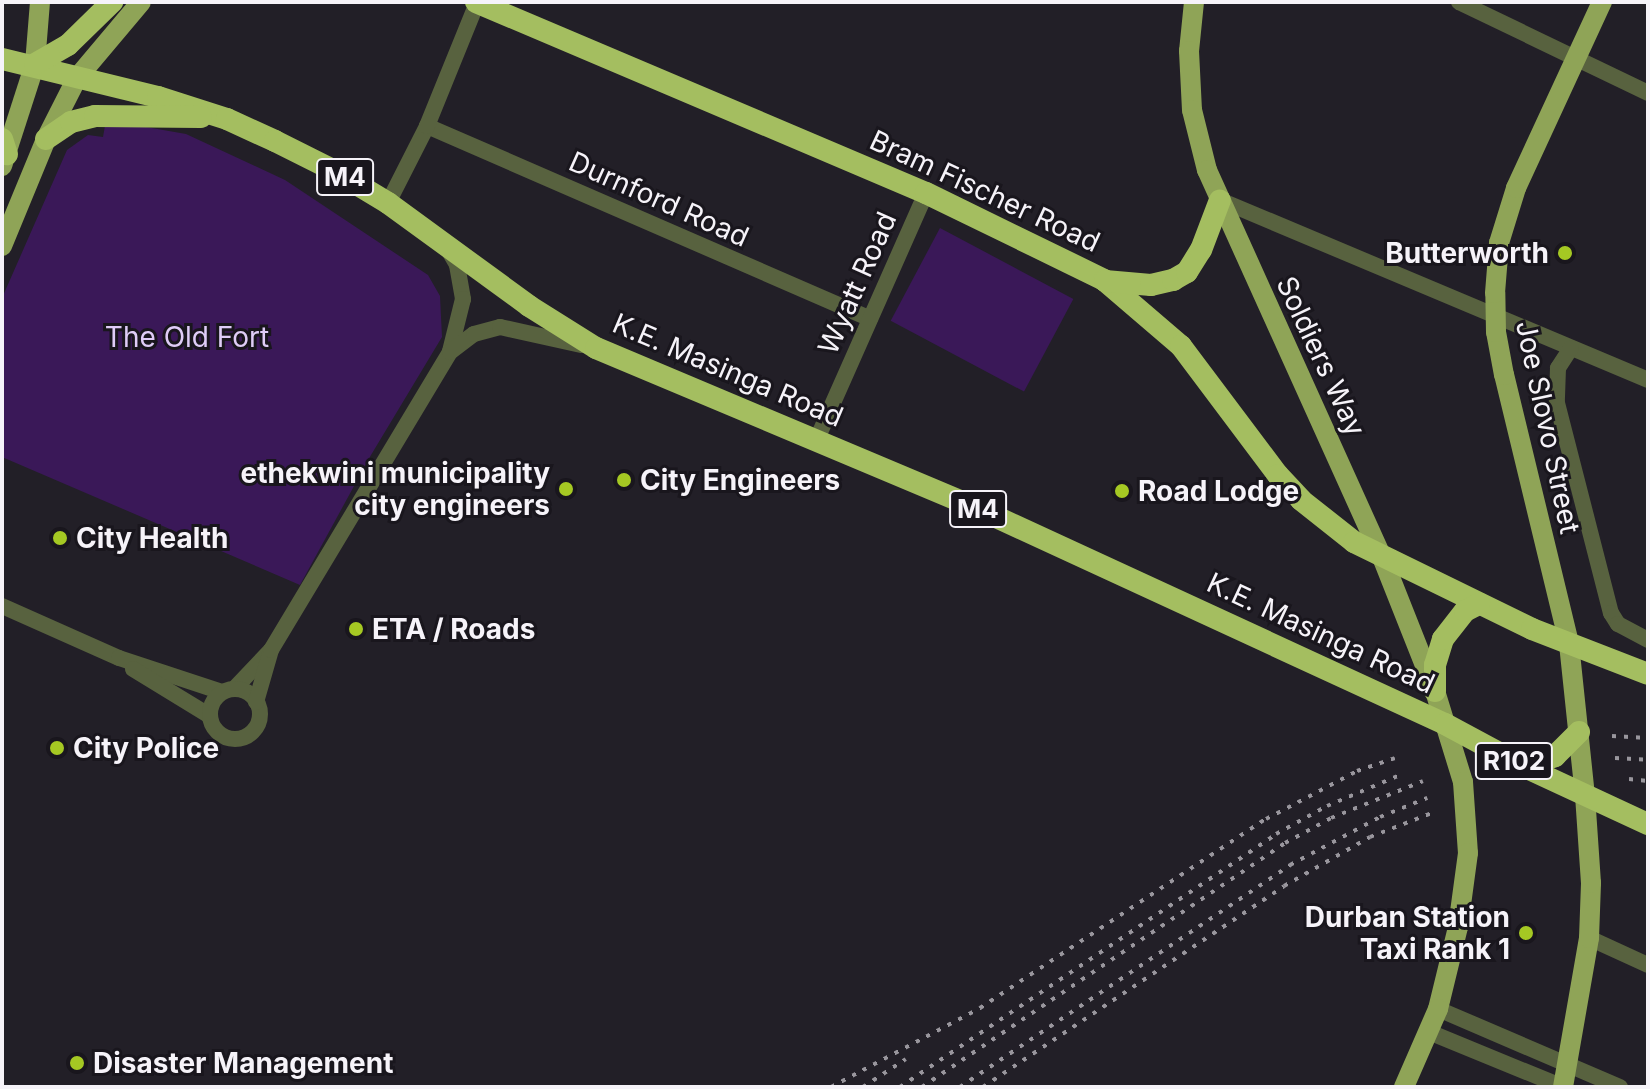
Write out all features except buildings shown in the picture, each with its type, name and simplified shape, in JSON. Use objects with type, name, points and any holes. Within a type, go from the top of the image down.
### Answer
[{"type":"highway","points":[[35,64],[68,45],[112,2]]},
{"type":"highway","name":"Bram Fischer Road","points":[[476,2],[926,193],[1104,280],[1181,346],[1301,500],[1354,542],[1479,604]]},
{"type":"highway","name":"K.E. Masinga Road","points":[[2,59],[35,64],[77,78],[158,97],[218,117],[310,157],[388,203],[529,306],[596,348],[983,511],[1445,724]]},
{"type":"highway","points":[[46,139],[71,122],[95,116],[218,117]]},
{"type":"highway","points":[[1104,280],[1151,285],[1173,280],[1187,272],[1201,250],[1220,200]]},
{"type":"highway","points":[[1435,691],[1435,665],[1443,639],[1465,611],[1479,604],[1648,674]]},
{"type":"highway","name":"R102","points":[[1445,724],[1525,767],[1648,824]]},
{"type":"highway","points":[[1525,767],[1555,756],[1579,732]]},
{"type":"main road","points":[[4,153],[35,64],[40,2]]},
{"type":"main road","points":[[2,246],[46,139],[77,78],[141,2]]},
{"type":"main road","name":"Soldiers Way","points":[[1194,2],[1189,51],[1192,110],[1207,170],[1382,557],[1445,724]]},
{"type":"main road","name":"Joe Slovo Street","points":[[1569,643],[1504,375],[1495,314],[1499,243],[1506,215],[1602,2]]},
{"type":"main road","name":"R102","points":[[1563,1087],[1589,938],[1591,883],[1569,643]]},
{"type":"main road","name":"R102","points":[[1404,1087],[1438,1009],[1458,927],[1468,853],[1463,782],[1445,724]]},
{"type":"street","points":[[388,203],[427,126],[476,2]]},
{"type":"street","points":[[1459,2],[1648,93]]},
{"type":"street","name":"Durnford Road","points":[[427,126],[870,319]]},
{"type":"street","name":"Wyatt Road","points":[[817,439],[926,193]]},
{"type":"street","points":[[1220,200],[1648,380]]},
{"type":"street","points":[[119,658],[210,716],[222,735],[240,738],[257,725],[256,702],[271,650],[450,352],[463,299],[457,265],[446,245]]},
{"type":"street","points":[[450,352],[474,334],[500,327],[596,348]]},
{"type":"street","points":[[1571,348],[1558,368],[1557,403],[1611,613],[1618,624],[1648,640]]},
{"type":"street","points":[[2,606],[119,658],[228,691],[247,692],[256,702]]},
{"type":"street","points":[[210,716],[213,702],[271,650]]},
{"type":"street","points":[[1589,938],[1648,965]]},
{"type":"street","points":[[1438,1009],[1620,1087]]},
{"type":"street","points":[[1429,1032],[1563,1087]]},
{"type":"green space","name":"The Old Fort","points":[[106,120],[186,134],[285,180],[428,275],[440,296],[442,337],[371,455],[300,585],[2,457],[2,298],[67,150],[88,135],[103,137]]},
{"type":"green space","points":[[940,228],[1073,299],[1024,392],[891,321]]},
{"type":"railway","points":[[1612,736],[1648,738]]},
{"type":"railway","points":[[831,1087],[980,1008],[1266,819],[1357,771],[1395,758]]},
{"type":"railway","points":[[1615,758],[1648,760]]},
{"type":"railway","points":[[900,1087],[1276,834],[1327,806],[1400,775]]},
{"type":"railway","points":[[1629,779],[1648,781]]},
{"type":"railway","points":[[922,1087],[1285,843],[1331,818],[1423,781]]},
{"type":"railway","points":[[960,1087],[1290,865],[1380,817],[1427,798]]},
{"type":"railway","points":[[983,1087],[1284,886],[1370,837],[1432,813]]},
{"type":"railway","points":[[863,1087],[906,1059]]},
{"type":"place","name":"Butterworth","points":[[1565,253]]},
{"type":"place","name":"City Engineers","points":[[624,480]]},
{"type":"place","name":"ethekwini municipality city engineers","points":[[566,489]]},
{"type":"place","name":"Road Lodge","points":[[1122,491]]},
{"type":"place","name":"City Health","points":[[60,538]]},
{"type":"place","name":"ETA / Roads","points":[[356,629]]},
{"type":"place","name":"City Police","points":[[57,748]]},
{"type":"place","name":"Durban Station Taxi Rank 1","points":[[1526,933]]},
{"type":"place","name":"Disaster Management","points":[[77,1063]]}]
